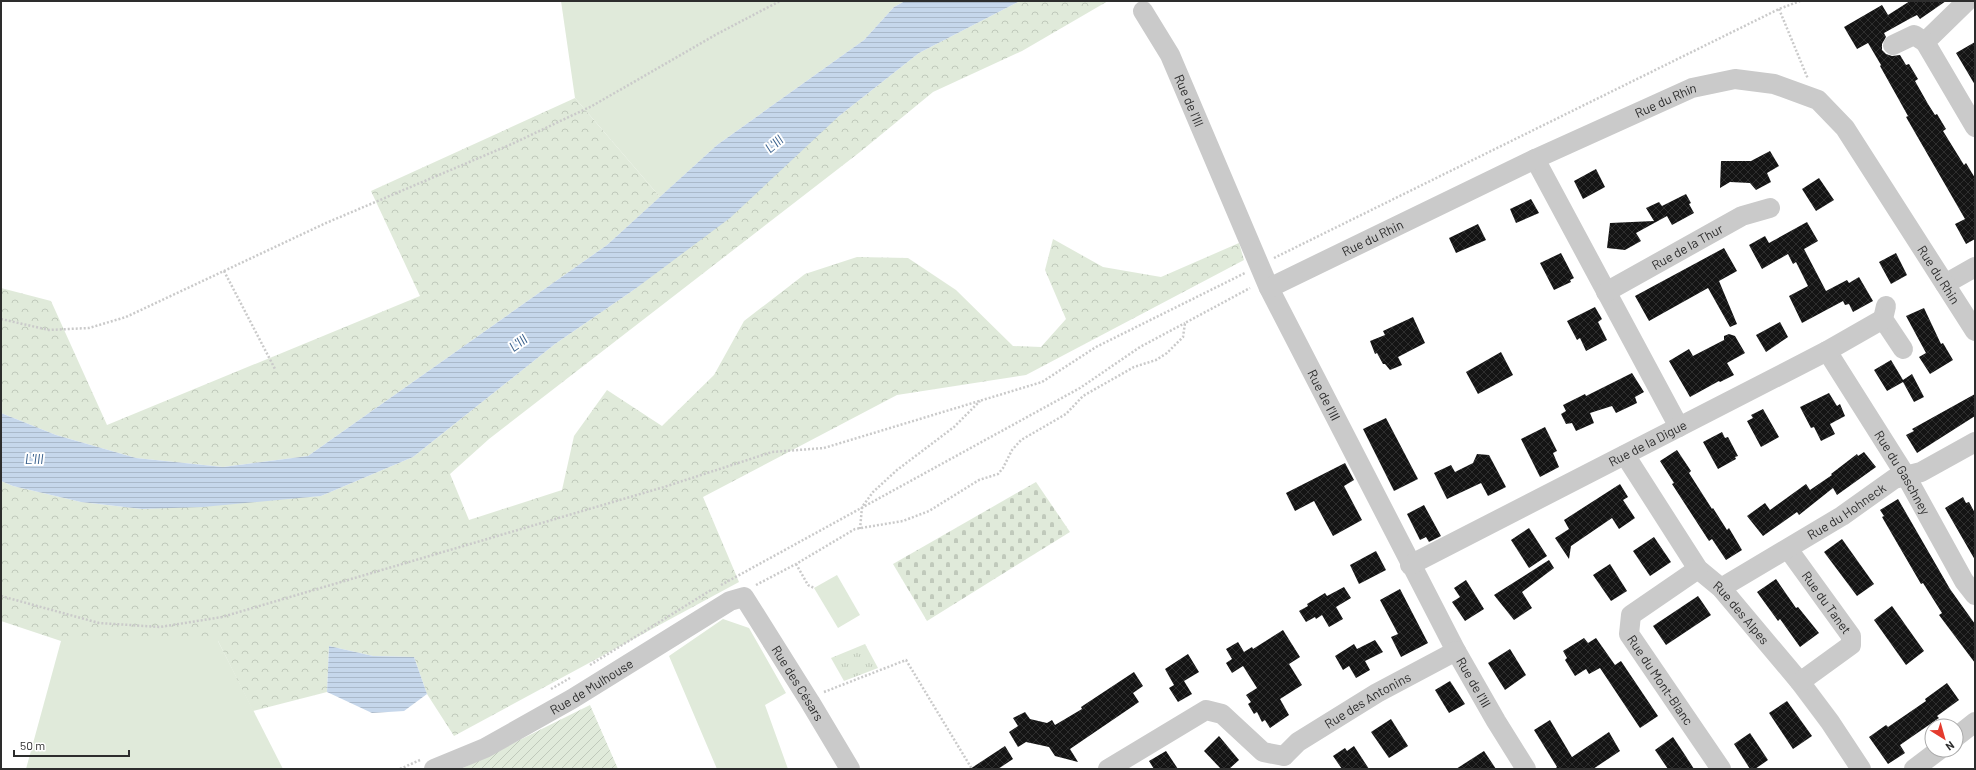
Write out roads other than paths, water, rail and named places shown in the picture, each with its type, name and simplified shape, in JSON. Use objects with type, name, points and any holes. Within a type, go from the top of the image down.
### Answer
[{"type":"street","points":[[1925,42],[1967,1]]},
{"type":"street","name":"Rue de l'Ill","points":[[1143,11],[1170,55],[1264,278],[1410,565],[1456,651],[1496,721],[1526,769]]},
{"type":"street","points":[[1893,45],[1914,35],[1925,42],[1975,127]]},
{"type":"street","name":"Rue du Rhin","points":[[1264,278],[1692,88],[1735,79],[1774,84],[1818,100],[1845,128],[1975,331]]},
{"type":"street","points":[[1535,159],[1679,427]]},
{"type":"street","name":"Rue de la Thur","points":[[1606,292],[1742,216],[1770,208]]},
{"type":"street","points":[[1945,284],[1975,267]]},
{"type":"street","name":"Rue de la Digue","points":[[1410,565],[1826,351],[1884,313],[1903,349]]},
{"type":"street","name":"Rue du Gaschney","points":[[1826,351],[1906,476],[1964,581],[1975,595]]},
{"type":"street","name":"Rue du Hohneck","points":[[1721,588],[1842,516],[1894,479],[1921,472],[1975,442]]},
{"type":"street","name":"Rue des Alpes","points":[[1625,455],[1698,568],[1721,588],[1800,682],[1862,769]]},
{"type":"street","name":"Rue du Tanet","points":[[1788,549],[1851,636],[1851,645],[1800,682]]},
{"type":"street","name":"Rue du Mont-Blanc","points":[[1698,568],[1632,615],[1629,634],[1721,769]]},
{"type":"street","name":"Rue des Césars","points":[[744,597],[850,769]]},
{"type":"street","name":"Rue de Mulhouse","points":[[430,763],[485,748],[572,699],[730,601],[744,597]]},
{"type":"street","name":"Rue des Antonins","points":[[1282,762],[1298,742],[1377,693],[1456,651]]},
{"type":"street","points":[[1108,769],[1206,710],[1222,714],[1263,752],[1282,762]]},
{"type":"street","points":[[1964,731],[1975,722]]},
{"type":"street","points":[[1914,769],[1928,758]]},
{"type":"water","name":"L'Ill","points":[[905,1],[1020,1],[919,53],[839,116],[730,218],[635,289],[555,344],[413,457],[321,496],[203,507],[142,509],[81,502],[13,486],[1,481],[1,413],[56,435],[136,458],[223,467],[308,456],[607,245],[717,145],[864,40],[894,7]]},
{"type":"water","points":[[329,646],[373,656],[414,657],[427,694],[404,711],[372,713],[327,692]]}]
